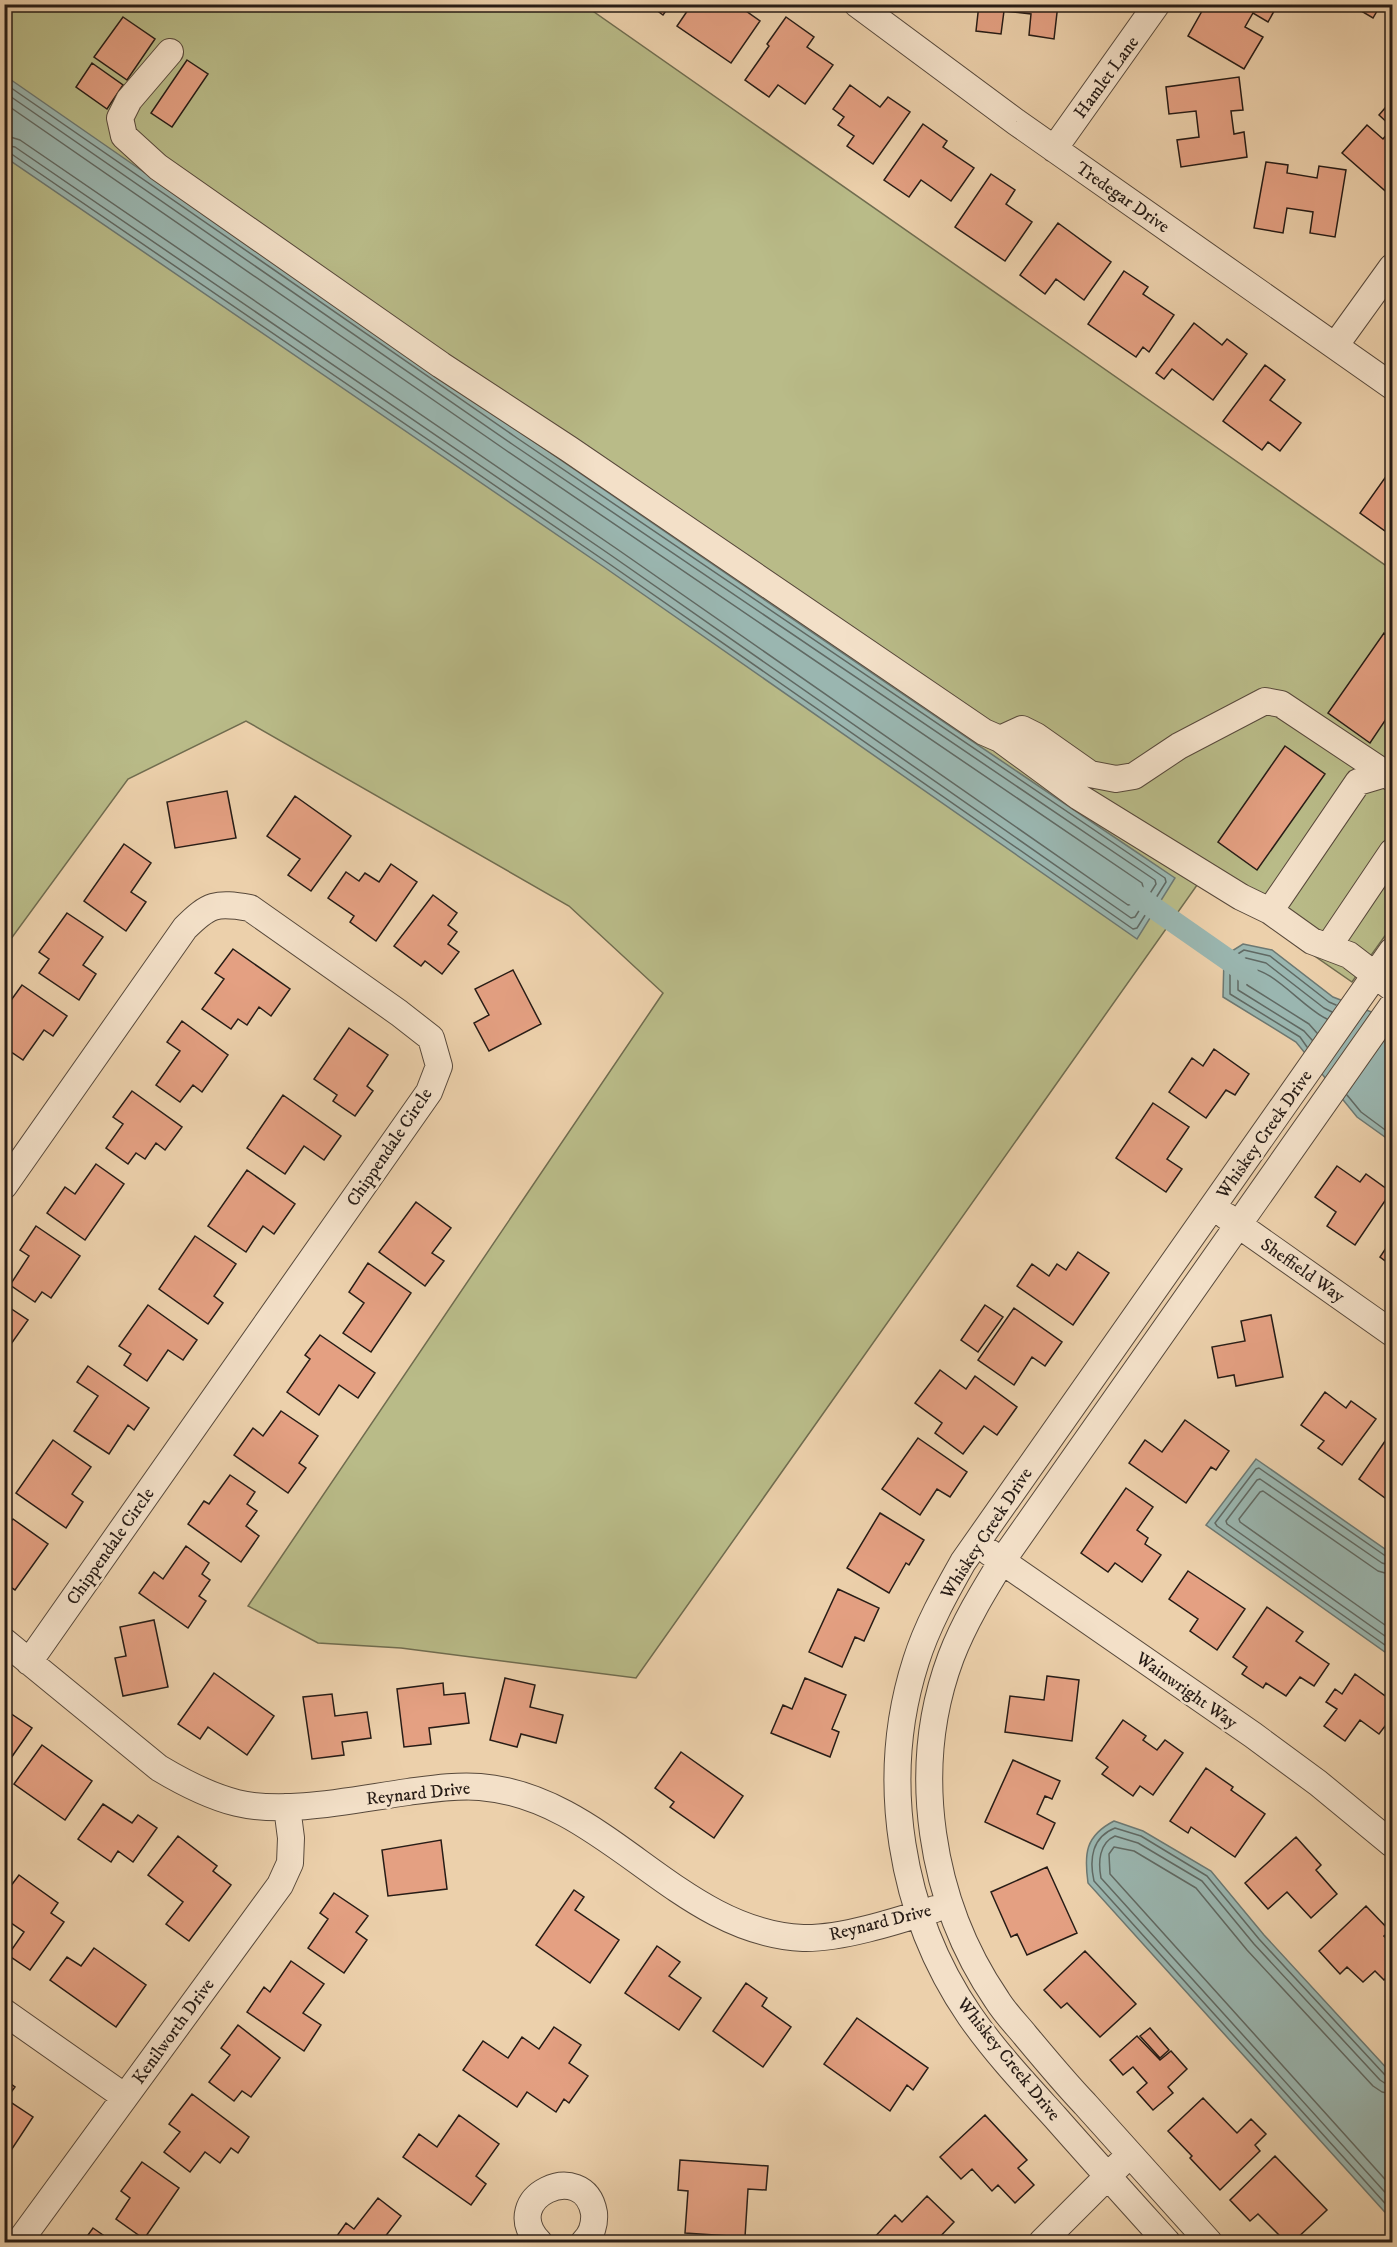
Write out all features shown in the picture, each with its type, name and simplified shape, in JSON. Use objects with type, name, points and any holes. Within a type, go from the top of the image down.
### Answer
[{"type":"street","name":"Tredegar Drive","points":[[856,4],[1054,149],[1392,386]]},
{"type":"street","name":"Hamlet Lane","points":[[1054,149],[1157,4]]},
{"type":"street","points":[[170,52],[129,100],[120,118],[123,136],[158,167],[441,365],[569,449],[984,732],[1000,739],[1079,797],[1241,897],[1269,911],[1312,941],[1349,955],[1383,994]]},
{"type":"street","points":[[1335,346],[1392,267]]},
{"type":"street","points":[[1000,739],[1022,729],[1036,736],[1090,774],[1116,779],[1134,776],[1179,746],[1265,701],[1281,704],[1391,773]]},
{"type":"street","points":[[1269,911],[1358,782],[1391,773]]},
{"type":"street","points":[[1328,947],[1392,852]]},
{"type":"street","name":"Chippendale Circle","points":[[4,1186],[185,928],[202,910],[226,904],[250,909],[431,1038],[439,1066],[429,1092],[29,1662]]},
{"type":"street","name":"Whiskey Creek Drive","points":[[1209,2242],[1060,2077],[998,2002],[964,1942],[941,1876],[932,1827],[929,1778],[933,1734],[938,1705],[951,1658],[973,1608],[1002,1561],[1326,1100],[1383,994],[1392,951]]},
{"type":"street","name":"Whiskey Creek Drive","points":[[1167,2242],[1015,2073],[971,2018],[936,1957],[919,1914],[905,1862],[897,1796],[904,1713],[916,1660],[936,1609],[963,1562],[1301,1081],[1383,994]]},
{"type":"street","name":"Sheffield Way","points":[[1212,1207],[1392,1333]]},
{"type":"street","name":"Wainwright Way","points":[[976,1543],[1253,1735],[1318,1783],[1392,1844]]},
{"type":"street","name":"Reynard Drive","points":[[4,1641],[159,1768],[185,1784],[212,1796],[239,1803],[287,1807],[445,1788],[478,1786],[511,1791],[543,1801],[566,1812],[721,1916],[777,1935],[803,1938],[830,1936],[919,1914],[949,1904]]},
{"type":"street","name":"Kenilworth Drive","points":[[19,2242],[280,1886],[290,1863],[291,1838],[287,1807]]},
{"type":"street","points":[[4,2012],[125,2097]]},
{"type":"street","points":[[1042,2242],[1130,2154]]},
{"type":"street","points":[[539,2242],[529,2228],[528,2216],[531,2206],[537,2196],[557,2186],[575,2188],[585,2195],[593,2208],[595,2220],[592,2231],[584,2242]]},
{"type":"green space","points":[[5,5],[584,5],[1392,570],[1392,926],[1352,982],[1202,878],[636,1678],[401,1648],[318,1643],[248,1606],[663,993],[569,906],[246,721],[128,779],[5,947]]},
{"type":"water","points":[[4,75],[588,479],[1175,878],[1137,939],[604,567],[5,157]]},
{"type":"water","points":[[1243,944],[1272,950],[1333,997],[1392,1020],[1392,1142],[1357,1117],[1296,1042],[1223,997],[1224,956]]},
{"type":"water","points":[[1256,1459],[1392,1554],[1392,1657],[1206,1525]]},
{"type":"water","points":[[1114,1821],[1143,1831],[1211,1871],[1264,1935],[1392,2074],[1392,2220],[1088,1883],[1086,1863],[1089,1847],[1097,1833]]},
{"type":"building","points":[[648,4],[671,4],[663,15]]},
{"type":"building","points":[[692,4],[736,4],[760,21],[731,63],[677,26]]},
{"type":"building","points":[[979,4],[1058,4],[1054,39],[1029,35],[1031,14],[1004,11],[1001,34],[976,31]]},
{"type":"building","points":[[1206,4],[1278,4],[1268,22],[1253,13],[1245,27],[1263,37],[1244,69],[1188,36]]},
{"type":"building","points":[[1358,4],[1381,4],[1373,18],[1356,8]]},
{"type":"building","points":[[123,17],[155,39],[127,80],[94,57]]},
{"type":"building","points":[[786,17],[814,37],[807,47],[833,65],[805,104],[778,85],[769,97],[745,80]]},
{"type":"building","points":[[187,60],[208,74],[172,127],[151,113]]},
{"type":"building","points":[[92,63],[123,85],[107,109],[76,87]]},
{"type":"building","points":[[1239,77],[1243,110],[1231,111],[1234,134],[1244,132],[1247,157],[1181,167],[1177,140],[1199,137],[1196,111],[1169,114],[1166,87]]},
{"type":"building","points":[[850,85],[880,107],[888,97],[910,112],[873,164],[847,146],[854,136],[838,125],[844,117],[833,109]]},
{"type":"building","points":[[1392,100],[1392,127],[1379,115]]},
{"type":"building","points":[[923,124],[947,141],[943,147],[974,168],[951,201],[921,180],[909,197],[884,180]]},
{"type":"building","points":[[1367,125],[1383,139],[1392,128],[1391,196],[1342,153]]},
{"type":"building","points":[[1266,162],[1288,165],[1287,173],[1317,178],[1319,166],[1346,170],[1335,237],[1310,233],[1313,212],[1287,208],[1283,233],[1254,228]]},
{"type":"building","points":[[991,174],[1015,190],[1006,204],[1032,222],[1005,261],[955,227]]},
{"type":"building","points":[[1058,223],[1111,262],[1084,300],[1056,279],[1045,294],[1020,275]]},
{"type":"building","points":[[1124,271],[1148,287],[1143,294],[1174,315],[1149,352],[1143,347],[1136,357],[1088,324]]},
{"type":"building","points":[[1194,323],[1222,345],[1227,339],[1247,354],[1213,400],[1172,369],[1164,379],[1156,373]]},
{"type":"building","points":[[1265,365],[1285,380],[1270,400],[1301,423],[1280,451],[1268,442],[1262,450],[1223,421]]},
{"type":"building","points":[[1392,468],[1392,536],[1360,513]]},
{"type":"building","points":[[1384,633],[1392,639],[1392,724],[1386,719],[1370,743],[1328,713]]},
{"type":"building","points":[[1285,746],[1325,774],[1257,870],[1218,842]]},
{"type":"building","points":[[227,791],[236,838],[175,848],[167,802]]},
{"type":"building","points":[[295,796],[351,836],[311,891],[288,875],[300,859],[267,836]]},
{"type":"building","points":[[124,844],[151,863],[131,892],[146,902],[126,931],[84,901]]},
{"type":"building","points":[[391,864],[417,882],[376,941],[350,922],[354,916],[328,898],[346,872],[359,881],[365,873],[379,882]]},
{"type":"building","points":[[433,895],[457,913],[448,925],[457,932],[448,944],[459,952],[442,974],[425,961],[421,966],[394,946]]},
{"type":"building","points":[[67,913],[103,937],[83,965],[96,974],[79,1000],[39,973],[49,959],[39,952]]},
{"type":"building","points":[[233,949],[290,989],[271,1016],[259,1007],[247,1025],[238,1019],[231,1029],[202,1009],[224,979],[215,973]]},
{"type":"building","points":[[513,970],[541,1024],[489,1051],[474,1023],[489,1015],[475,989]]},
{"type":"building","points":[[22,985],[67,1016],[53,1036],[44,1030],[23,1060],[4,1047],[4,1010]]},
{"type":"building","points":[[182,1021],[228,1055],[202,1092],[193,1085],[180,1102],[156,1085],[180,1051],[167,1042]]},
{"type":"building","points":[[349,1028],[388,1055],[367,1086],[373,1091],[355,1116],[333,1101],[337,1095],[314,1079]]},
{"type":"building","points":[[1214,1049],[1249,1074],[1235,1095],[1226,1090],[1206,1118],[1169,1092],[1192,1058],[1203,1066]]},
{"type":"building","points":[[132,1091],[182,1127],[165,1150],[156,1143],[145,1159],[136,1153],[128,1164],[106,1148],[123,1124],[113,1117]]},
{"type":"building","points":[[283,1095],[341,1136],[324,1160],[304,1146],[285,1174],[247,1148]]},
{"type":"building","points":[[1153,1103],[1189,1127],[1167,1159],[1182,1169],[1166,1192],[1116,1158]]},
{"type":"building","points":[[96,1164],[124,1184],[85,1240],[47,1213],[65,1187],[75,1194]]},
{"type":"building","points":[[1337,1166],[1360,1182],[1366,1174],[1391,1192],[1355,1245],[1327,1226],[1336,1212],[1315,1197]]},
{"type":"building","points":[[247,1170],[295,1204],[274,1234],[263,1226],[246,1252],[208,1226]]},
{"type":"building","points":[[416,1202],[451,1228],[432,1253],[444,1261],[425,1286],[379,1252]]},
{"type":"building","points":[[36,1226],[80,1256],[51,1298],[42,1292],[35,1302],[10,1285],[29,1256],[20,1250]]},
{"type":"building","points":[[195,1236],[236,1264],[214,1296],[223,1303],[208,1324],[159,1289]]},
{"type":"building","points":[[1392,1239],[1392,1266],[1380,1257]]},
{"type":"building","points":[[1078,1252],[1109,1273],[1073,1325],[1017,1286],[1032,1264],[1049,1276],[1057,1264],[1066,1270]]},
{"type":"building","points":[[368,1263],[411,1293],[371,1352],[343,1333],[364,1303],[349,1292]]},
{"type":"building","points":[[4,1304],[28,1320],[4,1354]]},
{"type":"building","points":[[148,1305],[197,1340],[183,1360],[168,1350],[147,1381],[124,1365],[131,1354],[119,1346]]},
{"type":"building","points":[[985,1305],[1003,1317],[978,1352],[961,1340]]},
{"type":"building","points":[[1014,1308],[1062,1342],[1045,1366],[1032,1357],[1014,1385],[978,1360]]},
{"type":"building","points":[[1271,1315],[1283,1377],[1236,1386],[1234,1375],[1218,1378],[1212,1347],[1245,1341],[1241,1321]]},
{"type":"building","points":[[320,1335],[375,1373],[358,1398],[339,1385],[319,1415],[287,1392],[310,1359],[305,1355]]},
{"type":"building","points":[[88,1366],[149,1408],[134,1430],[128,1425],[109,1454],[74,1431],[98,1396],[77,1382]]},
{"type":"building","points":[[940,1370],[966,1389],[975,1376],[1017,1407],[997,1435],[984,1426],[963,1454],[935,1433],[942,1423],[915,1403]]},
{"type":"building","points":[[1325,1392],[1346,1408],[1351,1401],[1376,1419],[1342,1465],[1318,1448],[1324,1441],[1301,1425]]},
{"type":"building","points":[[281,1411],[318,1436],[299,1463],[306,1468],[288,1493],[234,1455],[253,1428],[263,1436]]},
{"type":"building","points":[[1185,1420],[1229,1451],[1216,1470],[1211,1467],[1186,1503],[1129,1463],[1145,1440],[1162,1452]]},
{"type":"building","points":[[1392,1431],[1392,1503],[1359,1479]]},
{"type":"building","points":[[918,1438],[967,1472],[950,1497],[937,1489],[920,1515],[882,1489]]},
{"type":"building","points":[[53,1440],[91,1467],[72,1494],[83,1502],[66,1528],[16,1493]]},
{"type":"building","points":[[230,1475],[255,1492],[247,1504],[257,1511],[246,1526],[259,1536],[241,1562],[188,1524],[204,1501],[209,1504]]},
{"type":"building","points":[[1126,1488],[1153,1507],[1137,1530],[1148,1538],[1145,1544],[1161,1555],[1142,1582],[1115,1563],[1108,1572],[1081,1553]]},
{"type":"building","points":[[880,1513],[924,1540],[909,1565],[906,1563],[889,1593],[847,1568]]},
{"type":"building","points":[[13,1519],[48,1544],[15,1590],[4,1583],[4,1530]]},
{"type":"building","points":[[186,1546],[209,1563],[202,1574],[210,1580],[199,1596],[206,1601],[188,1628],[139,1593],[154,1572],[163,1579]]},
{"type":"building","points":[[1188,1571],[1245,1609],[1217,1650],[1190,1631],[1198,1619],[1169,1599]]},
{"type":"building","points":[[838,1589],[879,1608],[864,1641],[855,1637],[842,1667],[809,1652]]},
{"type":"building","points":[[1267,1607],[1303,1632],[1296,1641],[1329,1664],[1314,1686],[1300,1677],[1286,1696],[1266,1683],[1263,1688],[1242,1674],[1247,1667],[1233,1657]]},
{"type":"building","points":[[154,1620],[168,1687],[123,1696],[115,1658],[126,1656],[120,1627]]},
{"type":"building","points":[[214,1673],[274,1716],[247,1755],[208,1727],[200,1739],[178,1724]]},
{"type":"building","points":[[1355,1674],[1392,1701],[1392,1732],[1385,1726],[1379,1734],[1360,1720],[1345,1741],[1324,1726],[1337,1709],[1326,1702],[1335,1689],[1342,1694]]},
{"type":"building","points":[[1047,1676],[1079,1680],[1072,1741],[1005,1732],[1010,1696],[1044,1700]]},
{"type":"building","points":[[505,1678],[535,1685],[530,1707],[563,1715],[556,1743],[521,1734],[517,1747],[490,1740]]},
{"type":"building","points":[[805,1678],[846,1695],[832,1729],[839,1732],[830,1757],[771,1733],[783,1705],[792,1709]]},
{"type":"building","points":[[443,1683],[444,1695],[465,1693],[469,1723],[429,1728],[431,1744],[404,1747],[397,1689]]},
{"type":"building","points":[[332,1694],[335,1716],[367,1712],[371,1738],[342,1742],[344,1755],[312,1759],[303,1697]]},
{"type":"building","points":[[10,1713],[32,1728],[4,1768],[4,1718]]},
{"type":"building","points":[[1123,1720],[1146,1736],[1143,1740],[1157,1750],[1165,1740],[1183,1753],[1153,1795],[1140,1786],[1133,1796],[1102,1774],[1108,1767],[1096,1758]]},
{"type":"building","points":[[42,1745],[92,1781],[65,1820],[14,1784]]},
{"type":"building","points":[[681,1752],[743,1796],[714,1838],[670,1807],[674,1802],[655,1788]]},
{"type":"building","points":[[1013,1760],[1060,1781],[1052,1799],[1045,1796],[1037,1814],[1055,1823],[1043,1849],[985,1822]]},
{"type":"building","points":[[1206,1768],[1233,1787],[1231,1790],[1265,1814],[1235,1857],[1191,1827],[1188,1833],[1170,1821]]},
{"type":"building","points":[[103,1804],[132,1823],[138,1815],[157,1828],[133,1862],[118,1851],[111,1862],[78,1839]]},
{"type":"building","points":[[178,1836],[217,1866],[213,1871],[231,1885],[189,1941],[166,1924],[183,1902],[148,1875]]},
{"type":"building","points":[[1296,1837],[1321,1865],[1316,1870],[1337,1894],[1311,1918],[1287,1892],[1268,1909],[1245,1883]]},
{"type":"building","points":[[441,1840],[447,1889],[388,1896],[382,1850]]},
{"type":"building","points":[[1047,1867],[1077,1933],[1027,1955],[1017,1934],[1011,1937],[991,1892]]},
{"type":"building","points":[[19,1875],[58,1903],[51,1913],[64,1922],[30,1970],[8,1955],[24,1932],[4,1918],[4,1895]]},
{"type":"building","points":[[574,1890],[584,1897],[575,1910],[619,1940],[590,1983],[536,1945]]},
{"type":"building","points":[[334,1893],[368,1916],[356,1932],[367,1940],[344,1973],[308,1948],[328,1919],[320,1913]]},
{"type":"building","points":[[1366,1906],[1390,1931],[1384,1936],[1392,1944],[1392,1972],[1384,1980],[1375,1971],[1363,1982],[1347,1967],[1340,1974],[1319,1951]]},
{"type":"building","points":[[657,1946],[680,1962],[669,1976],[701,1998],[679,2030],[625,1993]]},
{"type":"building","points":[[94,1948],[146,1985],[116,2027],[50,1980],[67,1957],[81,1966]]},
{"type":"building","points":[[1085,1951],[1136,2004],[1100,2037],[1067,2003],[1061,2008],[1044,1990]]},
{"type":"building","points":[[291,1961],[324,1984],[303,2013],[321,2025],[304,2051],[247,2012],[264,1987],[270,1992]]},
{"type":"building","points":[[746,1983],[767,1998],[762,2006],[791,2027],[763,2067],[713,2031]]},
{"type":"building","points":[[857,2018],[928,2068],[913,2090],[907,2085],[890,2111],[824,2064]]},
{"type":"building","points":[[238,2025],[280,2058],[251,2097],[242,2091],[234,2101],[209,2082],[230,2055],[221,2048]]},
{"type":"building","points":[[554,2027],[581,2045],[569,2063],[588,2076],[569,2103],[564,2099],[556,2112],[527,2092],[517,2107],[463,2070],[483,2041],[508,2058],[522,2037],[539,2049]]},
{"type":"building","points":[[1150,2028],[1169,2050],[1160,2058],[1140,2036]]},
{"type":"building","points":[[1137,2036],[1160,2060],[1171,2051],[1187,2069],[1168,2087],[1173,2093],[1153,2110],[1137,2092],[1147,2083],[1133,2067],[1123,2075],[1110,2060]]},
{"type":"building","points":[[4,2079],[15,2087],[6,2099],[33,2117],[8,2155],[4,2152]]},
{"type":"building","points":[[192,2094],[249,2137],[238,2153],[231,2148],[220,2163],[205,2152],[190,2172],[164,2152],[180,2132],[169,2124]]},
{"type":"building","points":[[1203,2098],[1237,2133],[1251,2119],[1266,2134],[1255,2145],[1260,2151],[1220,2190],[1168,2131]]},
{"type":"building","points":[[459,2115],[499,2144],[476,2176],[486,2184],[471,2205],[403,2157],[419,2134],[437,2147]]},
{"type":"building","points":[[985,2115],[1027,2160],[1018,2168],[1034,2185],[1015,2203],[998,2185],[992,2191],[972,2169],[961,2179],[940,2157]]},
{"type":"building","points":[[1275,2156],[1327,2210],[1293,2242],[1286,2242],[1258,2214],[1250,2221],[1230,2200]]},
{"type":"building","points":[[680,2160],[768,2166],[766,2190],[748,2189],[745,2237],[685,2233],[688,2191],[678,2190]]},
{"type":"building","points":[[142,2162],[179,2188],[144,2239],[116,2219],[130,2198],[121,2191]]},
{"type":"building","points":[[927,2196],[954,2222],[935,2242],[871,2241],[895,2215],[902,2222]]},
{"type":"building","points":[[378,2198],[401,2216],[381,2242],[337,2242],[334,2240],[346,2223],[354,2229]]},
{"type":"building","points":[[93,2228],[113,2242],[83,2242]]},
{"type":"waterway","points":[[1131,892],[1247,973]]}]
